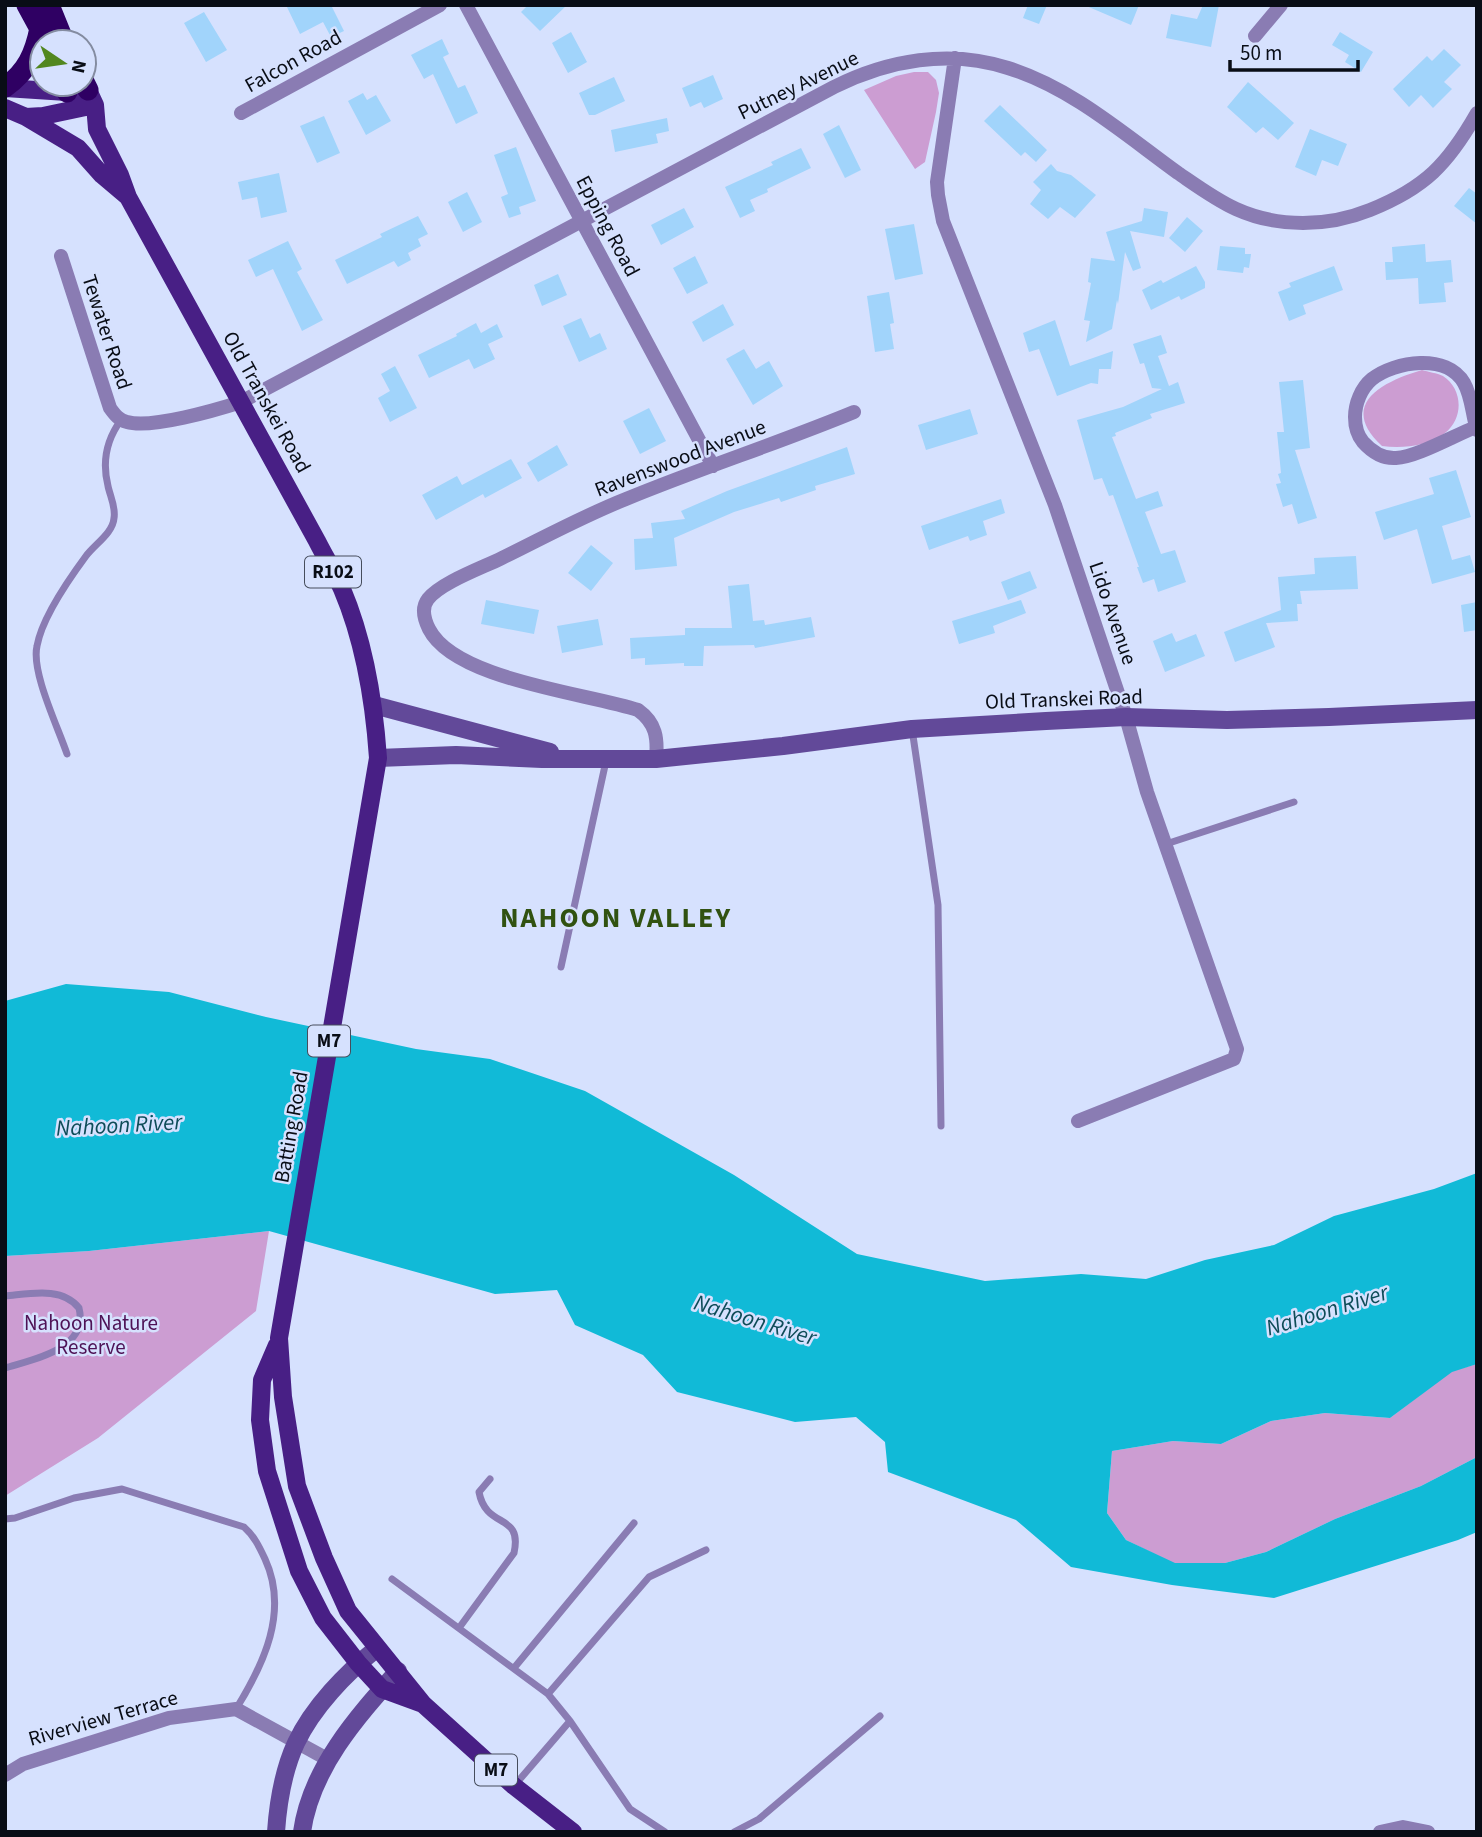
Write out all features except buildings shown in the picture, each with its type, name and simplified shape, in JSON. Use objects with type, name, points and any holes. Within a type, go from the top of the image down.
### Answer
[{"type":"highway","points":[[27,5],[39,28]]},
{"type":"highway","points":[[49,5],[58,28]]},
{"type":"highway","points":[[5,88],[28,65]]},
{"type":"main road","points":[[5,88],[28,90]]},
{"type":"main road","points":[[26,117],[70,98]]},
{"type":"main road","name":"Old Transkei Road","points":[[81,98],[120,175],[128,197],[342,590],[364,655],[374,705],[378,758],[456,755],[656,759],[912,729],[1126,717],[1227,720],[1329,718],[1477,710]]},
{"type":"main road","points":[[5,108],[26,117],[78,148],[108,181],[128,197]]},
{"type":"main road","name":"Old Transkei Road","points":[[374,705],[574,759]]},
{"type":"main road","name":"Batting Road","points":[[378,758],[279,1338],[283,1397],[297,1486],[324,1558],[348,1611],[376,1649],[398,1671],[422,1704],[514,1786],[573,1832]]},
{"type":"main road","name":"Batting Road","points":[[279,1338],[262,1380],[260,1403],[267,1471],[299,1572],[323,1618],[382,1689],[422,1704]]},
{"type":"main road","points":[[276,1832],[277,1813],[296,1742],[324,1701],[358,1663],[376,1649]]},
{"type":"main road","points":[[302,1832],[309,1803],[329,1760],[363,1710],[398,1671]]},
{"type":"street","name":"Falcon Road","points":[[241,113],[440,5]]},
{"type":"street","name":"Epping Road","points":[[466,5],[713,467]]},
{"type":"street","points":[[1255,36],[1282,5]]},
{"type":"street","name":"Putney Avenue","points":[[241,402],[849,80],[886,66],[922,58],[955,58],[1006,67],[1051,85],[1088,107],[1206,192],[1237,210],[1284,222],[1310,224],[1343,219],[1394,201],[1444,164],[1477,113]]},
{"type":"street","name":"Lido Avenue","points":[[955,58],[937,181],[942,214],[1055,505],[1237,1056],[1078,1121]]},
{"type":"street","name":"Tewater Road","points":[[61,257],[105,396],[110,408],[121,420],[132,423],[160,421],[209,413],[241,402]]},
{"type":"street","points":[[1429,363],[1450,369],[1463,382],[1476,428],[1403,457],[1386,458],[1372,451],[1360,438],[1355,413],[1360,394],[1371,380],[1393,369],[1429,363]]},
{"type":"street","name":"Ravenswood Avenue","points":[[656,759],[655,729],[638,710],[492,672],[444,646],[429,630],[424,607],[432,595],[560,528],[626,499],[854,412]]},
{"type":"street","points":[[236,1709],[329,1760]]},
{"type":"street","name":"Riverview Terrace","points":[[5,1775],[23,1764],[169,1717],[236,1709]]},
{"type":"street","points":[[1380,1832],[1403,1827],[1428,1832]]},
{"type":"lane","points":[[67,754],[41,682],[36,647],[61,596],[87,555],[111,528],[115,519],[107,484],[106,464],[111,434],[121,420]]},
{"type":"lane","points":[[912,729],[938,905],[941,1126]]},
{"type":"lane","points":[[561,967],[606,760]]},
{"type":"lane","points":[[1166,844],[1294,802]]},
{"type":"lane","points":[[5,1296],[48,1293],[67,1298],[79,1308],[80,1322],[76,1333],[51,1353],[5,1368]]},
{"type":"lane","points":[[459,1628],[514,1553],[514,1531],[507,1522],[492,1517],[481,1504],[479,1492],[490,1479]]},
{"type":"lane","points":[[5,1520],[74,1498],[122,1489],[244,1527],[252,1534],[270,1570],[275,1612],[264,1658],[236,1709]]},
{"type":"lane","points":[[514,1668],[634,1523]]},
{"type":"lane","points":[[548,1694],[649,1577],[706,1550]]},
{"type":"lane","points":[[392,1578],[548,1694],[570,1721],[630,1809],[665,1832]]},
{"type":"lane","points":[[734,1832],[759,1819],[880,1716]]},
{"type":"lane","points":[[514,1786],[570,1721]]},
{"type":"green space","points":[[928,72],[936,80],[939,93],[925,162],[915,169],[864,90],[896,76]]},
{"type":"green space","points":[[1422,370],[1443,376],[1450,382],[1459,404],[1456,420],[1445,433],[1423,444],[1407,447],[1382,446],[1369,431],[1364,419],[1365,407],[1370,397],[1392,381]]},
{"type":"green space","name":"Nahoon Nature Reserve","points":[[269,1231],[256,1311],[98,1438],[5,1496],[5,1256],[89,1251]]},
{"type":"green space","points":[[1477,1364],[1477,1457],[1421,1486],[1335,1519],[1266,1552],[1225,1563],[1175,1564],[1126,1540],[1107,1513],[1112,1451],[1173,1441],[1221,1444],[1271,1421],[1325,1413],[1390,1418],[1452,1371]]},
{"type":"water","name":"Nahoon River","points":[[66,984],[169,992],[266,1017],[416,1049],[490,1059],[585,1091],[734,1175],[857,1254],[985,1281],[1081,1274],[1146,1279],[1205,1260],[1274,1245],[1334,1216],[1434,1189],[1477,1173],[1477,1364],[1452,1372],[1390,1418],[1325,1413],[1271,1421],[1221,1444],[1173,1441],[1112,1451],[1107,1513],[1126,1540],[1175,1563],[1225,1563],[1266,1552],[1335,1519],[1421,1486],[1477,1457],[1477,1532],[1274,1598],[1172,1585],[1071,1567],[1016,1520],[888,1472],[885,1442],[856,1417],[795,1422],[677,1392],[643,1355],[575,1325],[557,1290],[495,1294],[269,1231],[89,1251],[5,1256],[5,1001]]},
{"type":"district","name":"NAHOON VALLEY","points":[[616,918]]}]
